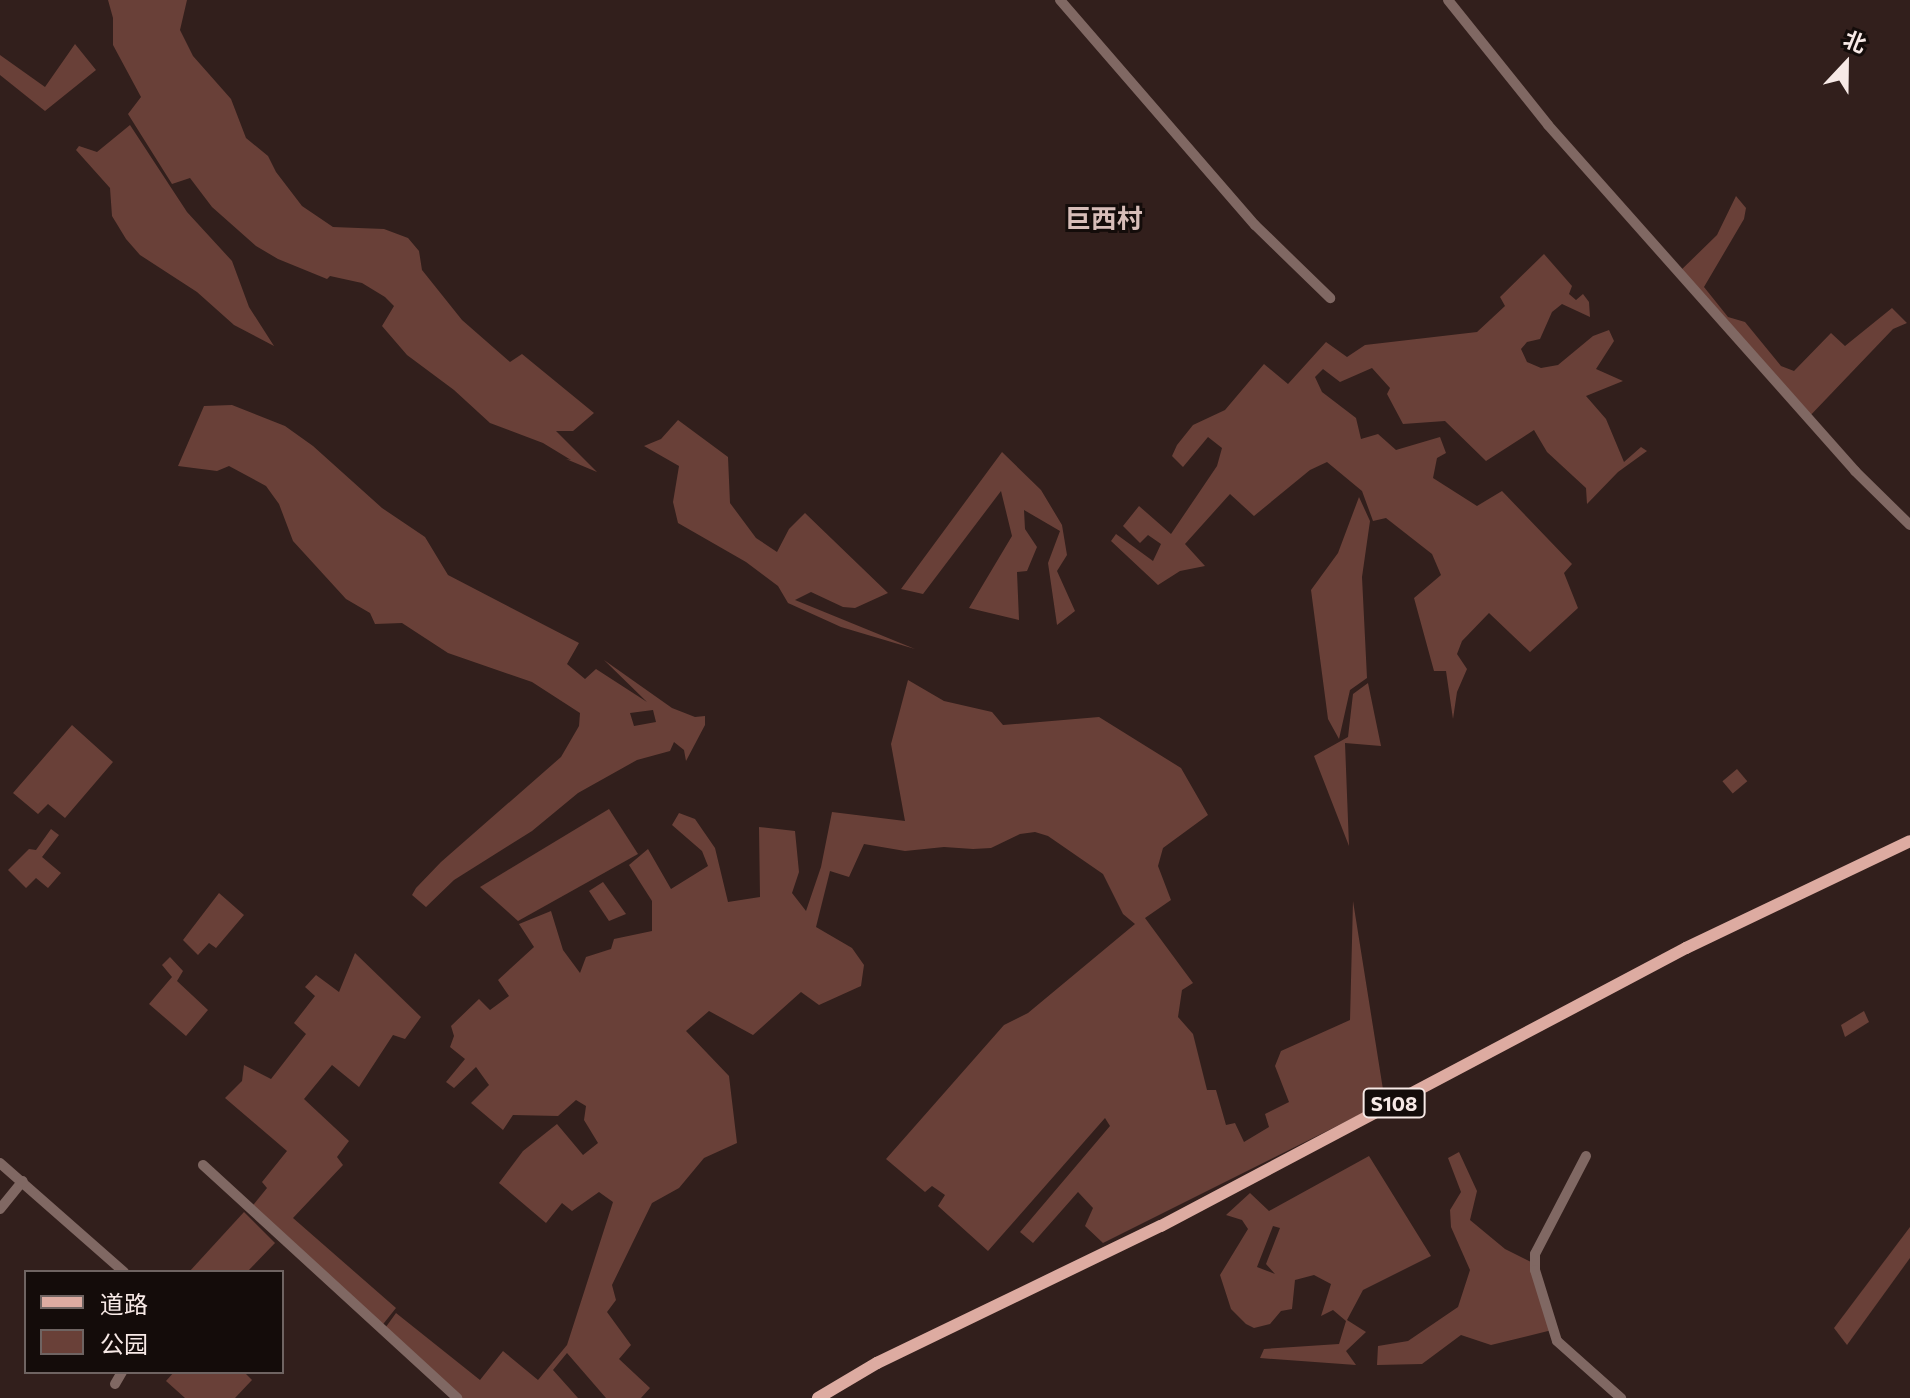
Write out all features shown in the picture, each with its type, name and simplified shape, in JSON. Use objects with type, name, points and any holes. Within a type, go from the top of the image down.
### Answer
[{"type":"main road","name":"S108","points":[[821,1397],[877,1363],[1161,1226],[1686,948],[1910,841]]},
{"type":"street","points":[[1060,0],[1255,225],[1330,298]]},
{"type":"street","points":[[1448,0],[1548,125],[1855,471],[1910,525]]},
{"type":"street","points":[[1586,1156],[1535,1254],[1535,1270],[1557,1341],[1621,1398]]},
{"type":"street","points":[[0,1163],[122,1270]]},
{"type":"street","points":[[203,1165],[457,1398]]},
{"type":"street","points":[[0,1209],[23,1181]]},
{"type":"street","points":[[115,1384],[121,1374]]},
{"type":"green space","points":[[108,0],[187,0],[180,30],[193,56],[231,99],[246,138],[268,156],[302,206],[333,227],[384,229],[408,238],[419,251],[422,270],[462,320],[510,362],[522,354],[594,413],[573,431],[556,431],[597,472],[566,459],[571,460],[543,443],[490,423],[454,390],[407,355],[382,326],[394,306],[385,297],[362,283],[330,276],[327,279],[278,259],[256,246],[212,207],[190,178],[172,184],[128,114],[141,97],[113,45],[113,18]]},
{"type":"green space","points":[[75,44],[96,70],[45,111],[0,75],[0,55],[45,87]]},
{"type":"green space","points":[[130,125],[187,212],[232,261],[249,307],[274,346],[234,325],[197,292],[140,255],[126,239],[112,216],[110,188],[76,150],[79,146],[97,152]]},
{"type":"green space","points":[[1736,196],[1746,208],[1744,219],[1704,287],[1728,317],[1745,322],[1781,366],[1794,371],[1831,333],[1845,346],[1892,308],[1907,323],[1893,329],[1806,420],[1676,275],[1717,235]]},
{"type":"green space","points":[[1544,254],[1572,286],[1569,294],[1576,300],[1583,294],[1589,302],[1590,317],[1562,304],[1552,312],[1540,339],[1527,342],[1521,349],[1527,362],[1541,368],[1558,365],[1593,336],[1609,330],[1614,341],[1596,369],[1623,381],[1586,396],[1606,419],[1624,462],[1641,447],[1647,451],[1618,472],[1587,504],[1586,488],[1547,452],[1534,430],[1486,461],[1445,421],[1403,424],[1387,394],[1390,388],[1372,368],[1340,382],[1323,369],[1315,377],[1322,392],[1356,418],[1361,439],[1378,434],[1396,450],[1440,437],[1446,453],[1437,458],[1433,478],[1477,506],[1502,491],[1572,564],[1564,573],[1578,608],[1530,652],[1489,613],[1462,641],[1457,654],[1467,669],[1457,692],[1453,719],[1446,671],[1434,671],[1414,598],[1441,575],[1432,554],[1386,518],[1373,521],[1362,491],[1327,462],[1310,470],[1254,516],[1230,494],[1185,544],[1205,566],[1180,571],[1158,585],[1111,541],[1116,534],[1153,561],[1161,544],[1148,535],[1140,543],[1123,526],[1139,506],[1171,534],[1217,466],[1222,448],[1208,437],[1183,467],[1172,456],[1177,445],[1193,425],[1225,410],[1264,364],[1288,384],[1326,342],[1347,357],[1365,345],[1477,332],[1505,306],[1500,297]]},
{"type":"green space","points":[[232,405],[285,426],[313,446],[382,508],[425,537],[448,575],[579,643],[567,664],[585,679],[596,669],[647,702],[604,660],[672,708],[695,717],[705,716],[705,725],[686,761],[684,750],[674,742],[670,751],[637,760],[578,793],[532,831],[454,880],[426,907],[412,895],[416,888],[441,862],[561,757],[579,726],[580,713],[532,682],[448,653],[402,623],[375,624],[370,613],[346,599],[293,541],[279,504],[266,486],[229,466],[217,471],[178,466],[204,406]],"holes":[[[653,710],[656,722],[634,726],[630,713]]]},
{"type":"green space","points":[[678,420],[728,457],[730,503],[756,538],[777,552],[789,529],[805,513],[888,593],[855,608],[843,607],[811,592],[795,600],[915,649],[841,627],[788,603],[778,586],[746,562],[678,523],[673,502],[679,466],[644,446],[661,439]]},
{"type":"green space","points":[[1002,452],[1041,490],[1062,525],[1067,555],[1057,571],[1075,611],[1057,625],[1048,563],[1060,531],[1024,510],[1025,529],[1037,547],[1027,571],[1017,572],[1019,620],[969,608],[1012,536],[1001,491],[923,594],[901,589]]},
{"type":"green space","points":[[1359,497],[1370,521],[1362,577],[1367,678],[1350,690],[1339,739],[1328,719],[1311,590],[1338,553]]},
{"type":"green space","points":[[908,680],[944,701],[992,712],[1003,725],[1099,717],[1181,768],[1208,815],[1163,848],[1158,866],[1171,900],[1145,918],[1193,983],[1182,990],[1178,1017],[1193,1034],[1207,1090],[1216,1090],[1226,1125],[1235,1123],[1244,1142],[1269,1127],[1265,1114],[1289,1102],[1275,1066],[1281,1051],[1350,1020],[1353,901],[1385,1102],[1103,1243],[1085,1226],[1093,1208],[1078,1192],[1033,1243],[1020,1232],[1110,1126],[1105,1118],[988,1251],[938,1206],[945,1195],[932,1186],[925,1192],[886,1159],[1004,1025],[1028,1013],[1135,924],[1123,914],[1103,874],[1048,836],[1035,832],[1020,834],[991,848],[944,847],[905,851],[864,844],[849,877],[830,871],[816,927],[852,948],[864,965],[861,986],[819,1005],[801,992],[753,1035],[709,1011],[686,1031],[729,1076],[737,1143],[704,1158],[679,1188],[652,1203],[612,1285],[616,1300],[607,1312],[631,1345],[619,1359],[650,1388],[641,1398],[606,1398],[567,1353],[553,1370],[578,1398],[460,1398],[383,1331],[396,1313],[480,1380],[503,1351],[538,1380],[567,1345],[613,1202],[599,1192],[572,1211],[562,1203],[546,1223],[499,1183],[523,1151],[557,1124],[583,1155],[598,1143],[584,1120],[586,1106],[576,1100],[558,1116],[513,1115],[503,1130],[471,1103],[489,1085],[476,1067],[454,1088],[446,1082],[465,1059],[450,1047],[454,1036],[451,1026],[479,999],[490,1010],[509,996],[498,980],[534,947],[519,924],[551,911],[563,950],[580,973],[586,957],[611,949],[614,939],[652,931],[652,901],[629,865],[648,849],[671,889],[708,866],[702,851],[672,825],[679,813],[695,819],[715,848],[728,902],[760,897],[759,827],[795,831],[799,872],[792,893],[806,911],[821,867],[832,812],[905,821],[891,744]]},
{"type":"green space","points":[[1368,683],[1381,746],[1345,743],[1349,846],[1314,756],[1348,737],[1353,694]]},
{"type":"green space","points":[[72,725],[113,762],[65,818],[48,804],[38,814],[13,793]]},
{"type":"green space","points":[[1737,769],[1747,781],[1733,793],[1722,781]]},
{"type":"green space","points":[[609,809],[638,854],[518,921],[480,887]]},
{"type":"green space","points":[[51,829],[59,835],[42,857],[61,873],[48,888],[36,878],[26,888],[8,870],[29,849],[36,850]]},
{"type":"green space","points":[[603,882],[626,914],[609,921],[589,891]]},
{"type":"green space","points":[[219,893],[244,915],[216,948],[209,943],[198,955],[183,940]]},
{"type":"green space","points":[[355,953],[421,1017],[405,1039],[393,1035],[359,1087],[332,1065],[304,1099],[349,1141],[337,1157],[343,1165],[293,1218],[396,1308],[380,1328],[250,1209],[267,1188],[262,1182],[287,1151],[225,1098],[242,1081],[244,1065],[271,1079],[306,1034],[294,1023],[315,996],[305,987],[316,975],[339,992]]},
{"type":"green space","points":[[170,957],[183,971],[177,981],[208,1010],[186,1036],[149,1004],[172,977],[162,965]]},
{"type":"green space","points":[[1864,1011],[1869,1022],[1845,1037],[1841,1025]]},
{"type":"green space","points":[[1459,1152],[1477,1191],[1470,1220],[1505,1249],[1531,1262],[1552,1330],[1491,1345],[1461,1335],[1422,1364],[1377,1365],[1378,1346],[1408,1341],[1458,1307],[1470,1270],[1451,1227],[1450,1210],[1461,1192],[1448,1158]]},
{"type":"green space","points":[[1369,1156],[1431,1256],[1363,1290],[1347,1320],[1366,1332],[1346,1351],[1356,1365],[1260,1358],[1264,1349],[1339,1344],[1346,1321],[1333,1310],[1321,1316],[1331,1284],[1314,1275],[1295,1280],[1292,1309],[1281,1311],[1270,1324],[1254,1328],[1231,1309],[1220,1275],[1248,1229],[1242,1220],[1226,1215],[1250,1193],[1269,1211]],"holes":[[[1273,1226],[1280,1228],[1266,1264],[1275,1274],[1257,1267]]]},
{"type":"green space","points":[[244,1212],[275,1243],[249,1270],[191,1270]]},
{"type":"green space","points":[[1910,1227],[1910,1258],[1847,1345],[1834,1328]]},
{"type":"green space","points":[[172,1374],[246,1374],[252,1380],[235,1398],[185,1398],[166,1381]]},
{"type":"district","name":"巨西村","points":[[1104,218]]}]
